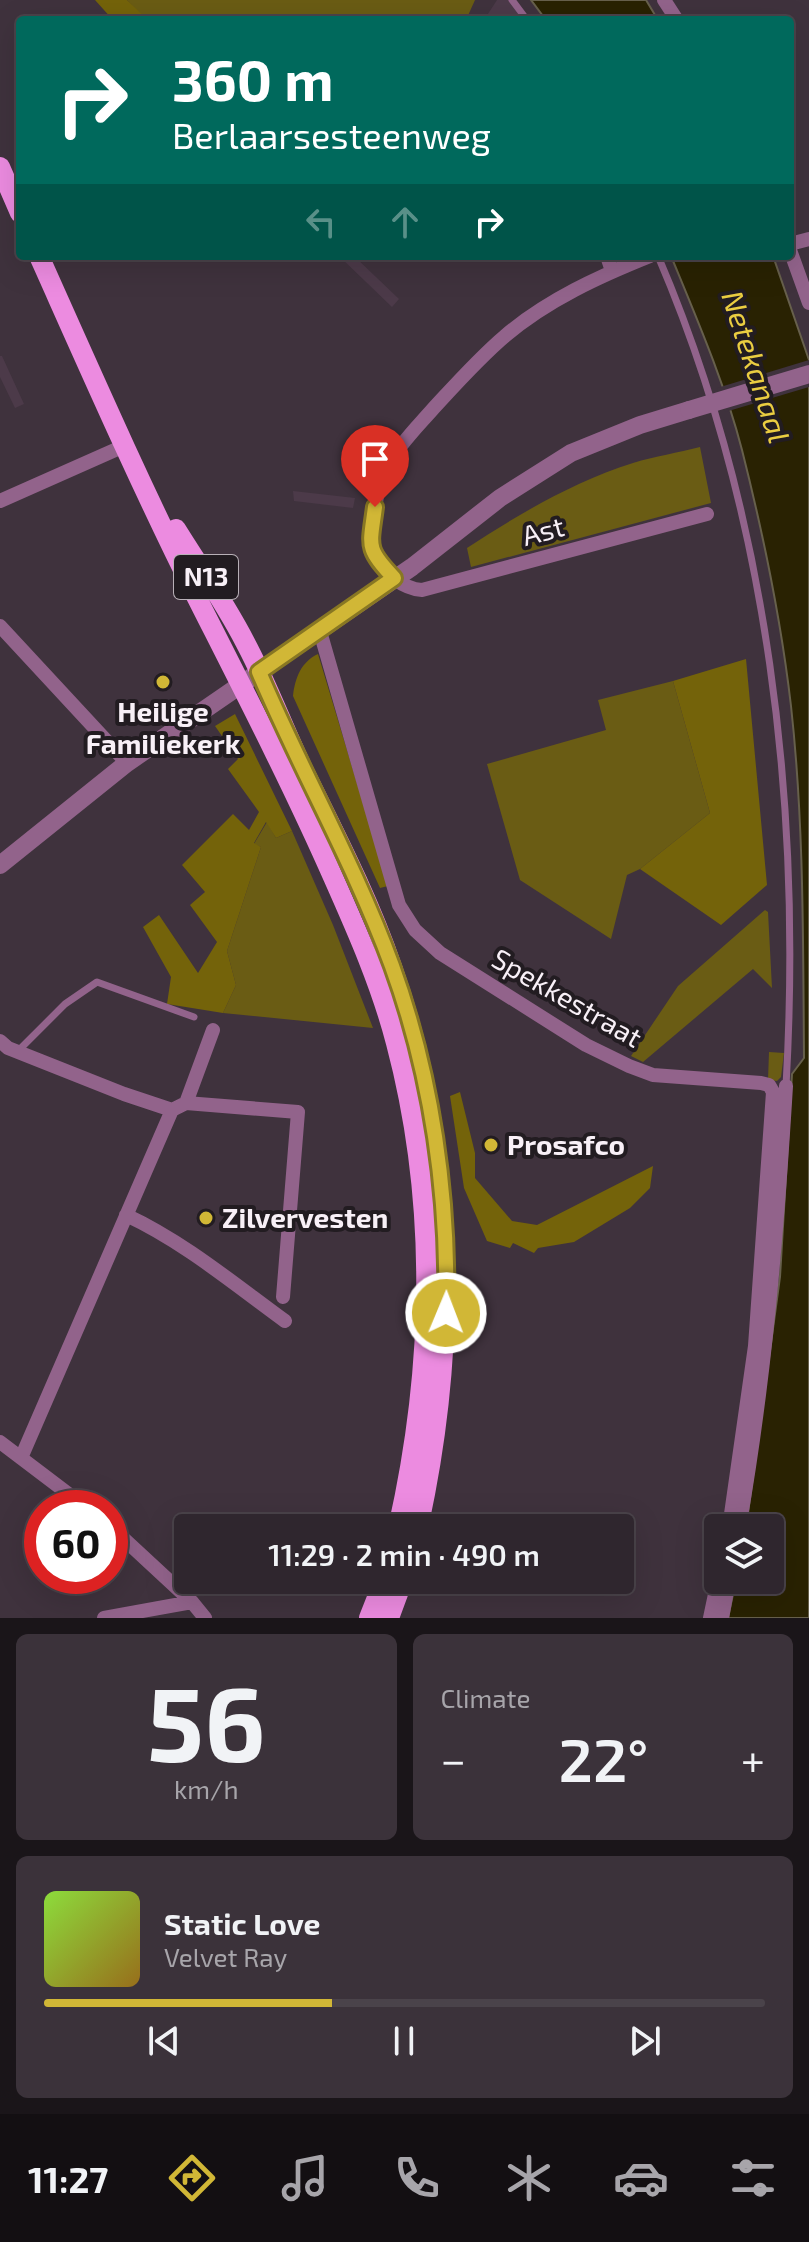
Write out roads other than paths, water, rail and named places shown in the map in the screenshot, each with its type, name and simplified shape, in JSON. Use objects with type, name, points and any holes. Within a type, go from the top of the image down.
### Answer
[{"type":"main road","points":[[0,167],[16,204]]},
{"type":"main road","name":"N13","points":[[41,260],[142,488],[251,678]]},
{"type":"main road","points":[[251,678],[370,963],[395,1040],[413,1122],[425,1234],[426,1341],[414,1446],[401,1514]]},
{"type":"main road","points":[[251,678],[361,892],[392,967],[432,1118],[445,1224],[445,1341],[437,1424],[421,1514]]},
{"type":"main road","points":[[369,1618],[378,1594]]},
{"type":"main road","points":[[389,1618],[398,1594]]},
{"type":"street","points":[[608,260],[612,271]]},
{"type":"street","points":[[394,578],[370,549],[378,488],[388,461],[473,365],[508,334],[540,311],[612,271],[640,260]]},
{"type":"street","points":[[794,260],[809,303]]},
{"type":"street","points":[[0,865],[127,763],[394,578],[500,498],[560,460],[640,425],[809,374]]},
{"type":"street","points":[[0,501],[124,446]]},
{"type":"street","name":"Ast","points":[[394,578],[413,589],[422,590],[707,514]]},
{"type":"street","points":[[0,626],[127,763]]},
{"type":"street","name":"Spekkestraat","points":[[319,628],[399,905],[415,930],[450,960],[586,1045],[629,1066],[653,1075],[761,1083],[769,1085],[773,1092],[757,1331],[731,1514]]},
{"type":"street","points":[[186,1103],[213,1030]]},
{"type":"street","points":[[0,1041],[124,1094],[172,1110]]},
{"type":"street","points":[[741,1514],[767,1340],[786,1086]]},
{"type":"street","points":[[21,1458],[172,1110],[186,1103],[298,1112],[283,1297]]},
{"type":"street","points":[[126,1215],[150,1226],[234,1281],[285,1321]]},
{"type":"street","points":[[0,1442],[63,1490]]},
{"type":"street","points":[[128,1543],[205,1618]]},
{"type":"street","points":[[710,1618],[715,1594]]},
{"type":"street","points":[[722,1618],[726,1594]]},
{"type":"street","points":[[104,1618],[192,1602]]},
{"type":"lane","points":[[660,260],[717,417],[759,598],[781,756],[786,827],[786,1086]]},
{"type":"lane","points":[[18,1051],[65,1004],[97,982],[194,1017]]},
{"type":"water","points":[[531,0],[646,0],[656,16],[543,16]]},
{"type":"water","name":"Netekanaal","points":[[673,260],[774,260],[809,360],[809,1618],[728,1618],[733,1594],[784,1594],[784,1514],[748,1514],[780,1277],[792,1074],[804,1058],[801,838],[787,674],[757,513],[727,401]]},
{"type":"place","name":"Heilige Familiekerk","points":[[163,682]]},
{"type":"place","name":"Prosafco","points":[[491,1145]]},
{"type":"place","name":"Zilvervesten","points":[[206,1218]]}]
